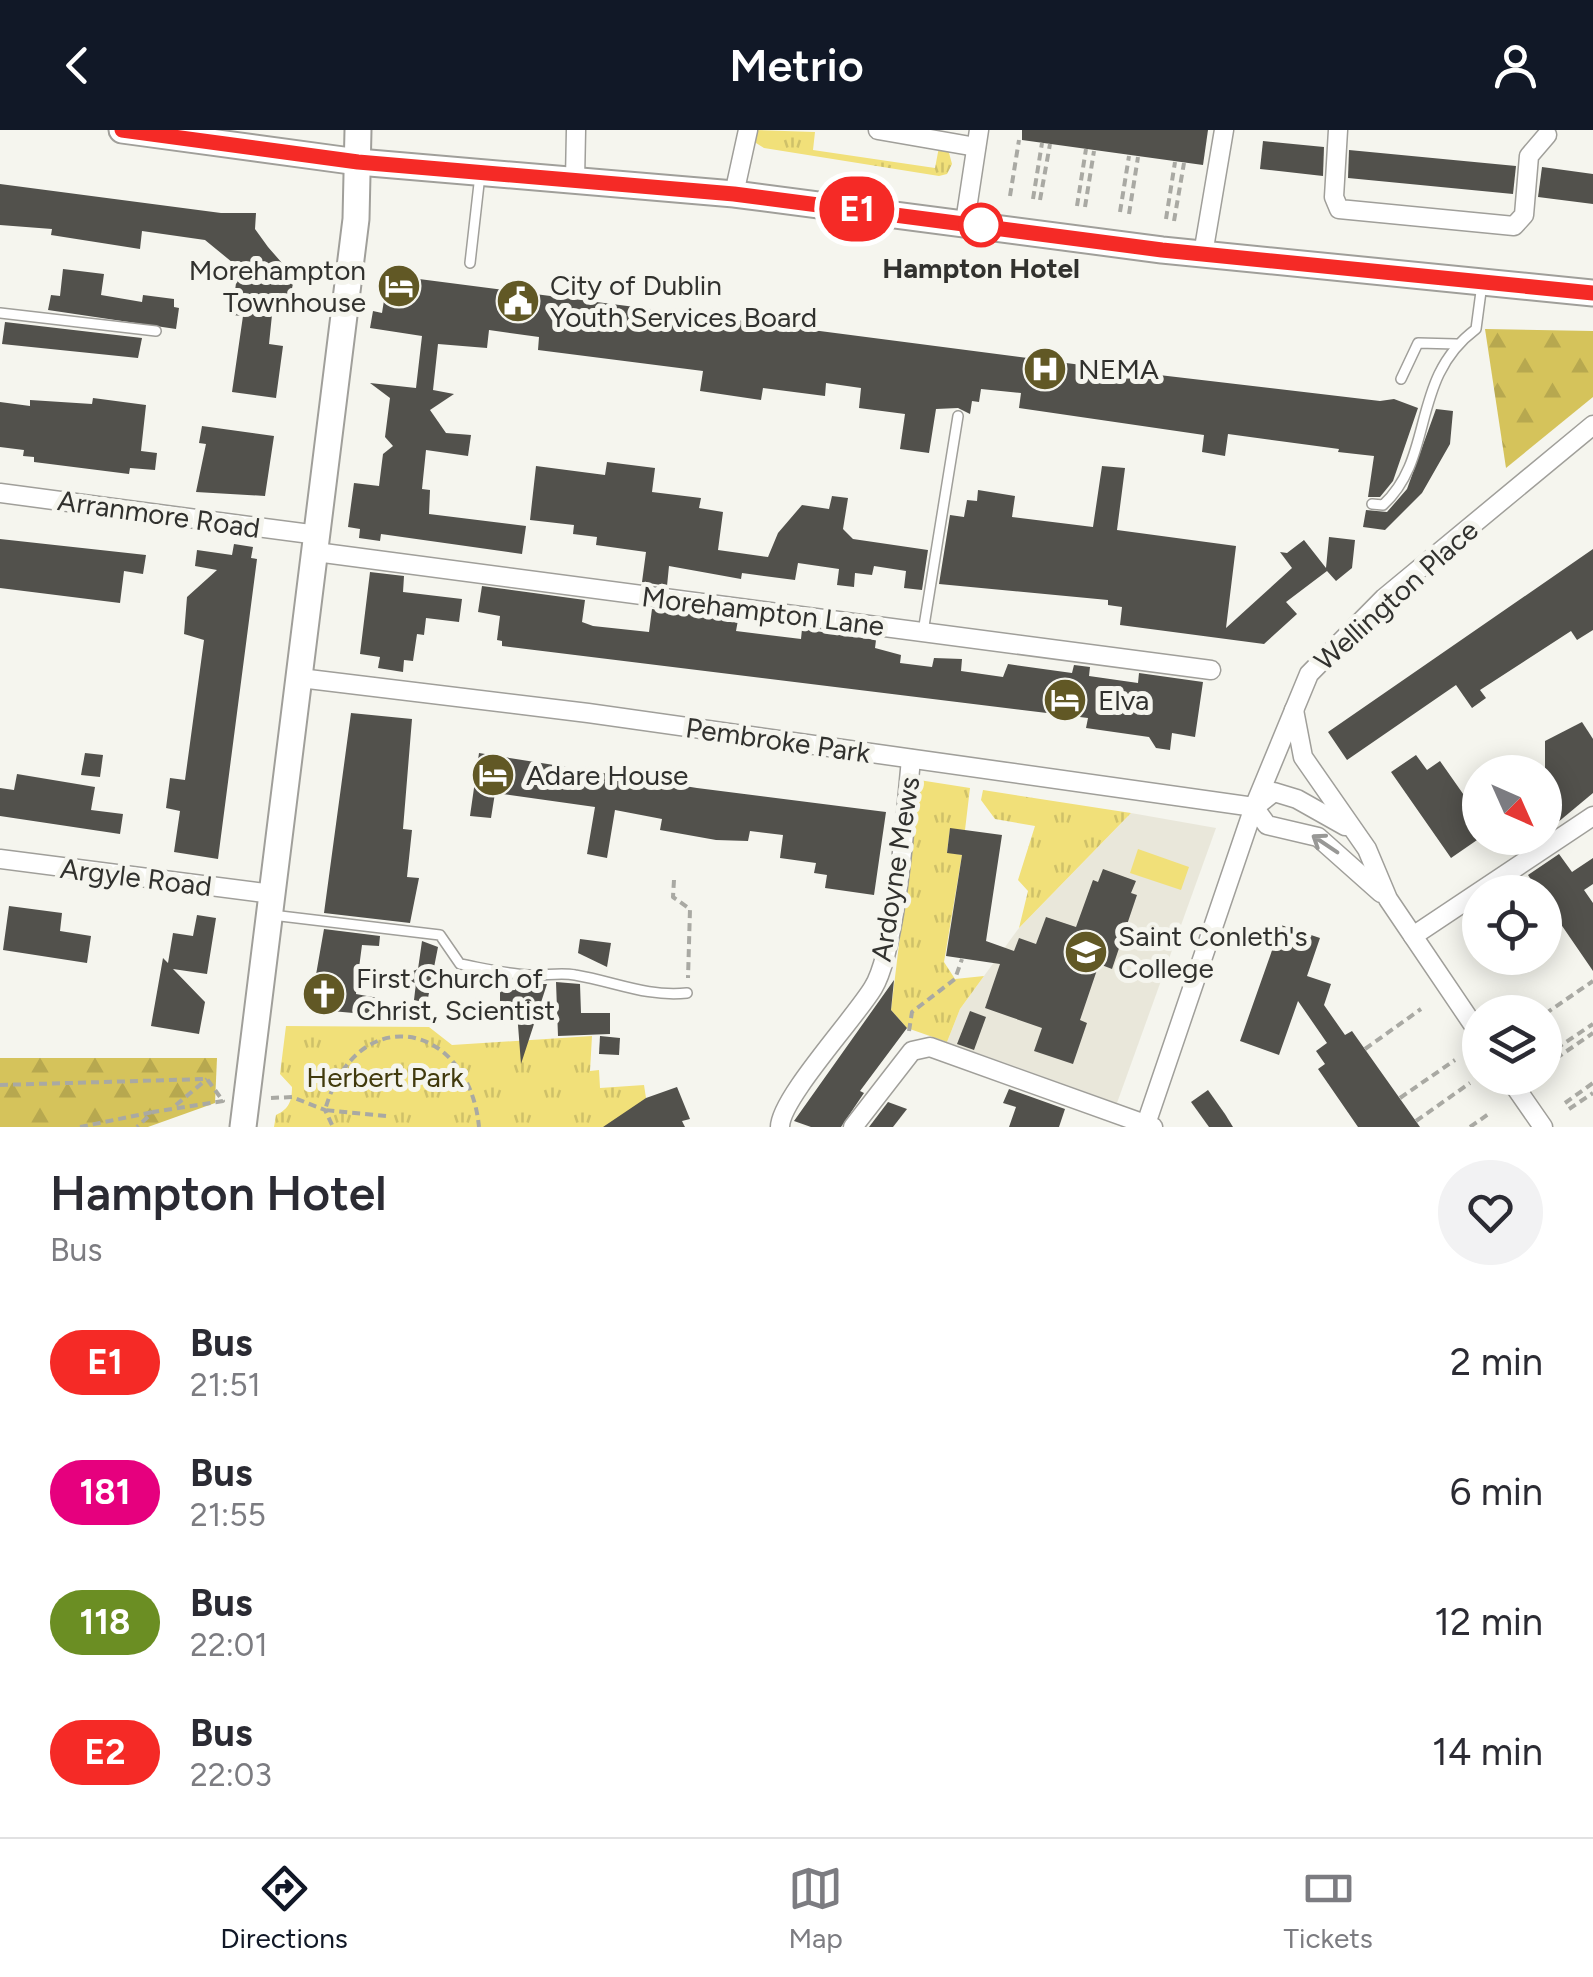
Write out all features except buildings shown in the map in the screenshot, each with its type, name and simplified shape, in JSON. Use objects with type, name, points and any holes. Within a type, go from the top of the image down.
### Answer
[{"type":"main road","points":[[122,130],[358,162],[734,194],[1202,254],[1593,294]]},
{"type":"main road","points":[[243,1127],[356,219],[358,130]]},
{"type":"street","points":[[575,180],[576,130]]},
{"type":"street","points":[[734,194],[748,130]]},
{"type":"street","points":[[878,130],[978,138],[964,222]]},
{"type":"street","points":[[1202,254],[1224,130]]},
{"type":"street","points":[[1338,130],[1334,198],[1339,209],[1514,226],[1524,215],[1529,156],[1547,135]]},
{"type":"street","name":"Wellington Place","points":[[1148,1126],[1254,807],[1294,704],[1314,666],[1341,638],[1593,425]]},
{"type":"street","name":"Arranmore Road","points":[[0,493],[317,544]]},
{"type":"street","name":"Morehampton Lane","points":[[317,544],[1210,670]]},
{"type":"street","name":"Pembroke Park","points":[[300,678],[1254,807]]},
{"type":"street","points":[[1294,704],[1303,757],[1357,835],[1388,899],[1462,1008]]},
{"type":"street","name":"Ardoyne Mews","points":[[780,1127],[823,1054],[875,986],[886,954],[912,759]]},
{"type":"street","points":[[1357,835],[1330,815],[1274,792],[1254,807],[1267,825],[1318,837],[1388,899]]},
{"type":"street","points":[[1413,936],[1593,816]]},
{"type":"street","name":"Argyle Road","points":[[0,859],[272,905]]},
{"type":"street","points":[[852,1127],[912,1050],[930,1047],[1148,1126]]},
{"type":"street","points":[[1521,1095],[1543,1127]]},
{"type":"lane","points":[[470,263],[480,173]]},
{"type":"lane","points":[[1372,504],[1383,505],[1409,475],[1423,408],[1456,344],[1476,329],[1482,284]]},
{"type":"lane","points":[[0,313],[156,331]]},
{"type":"lane","points":[[1401,379],[1418,343],[1456,344]]},
{"type":"lane","points":[[923,632],[958,416]]},
{"type":"lane","points":[[272,905],[440,935],[460,964],[527,975],[574,974],[606,985],[640,988],[654,996],[687,992]]},
{"type":"path","points":[[1010,196],[1019,140]]},
{"type":"path","points":[[1042,143],[1036,200],[1050,144]]},
{"type":"path","points":[[1077,206],[1086,150]]},
{"type":"path","points":[[1086,207],[1094,150]]},
{"type":"path","points":[[1120,212],[1129,156]]},
{"type":"path","points":[[1129,214],[1138,158]]},
{"type":"path","points":[[1166,219],[1176,162]]},
{"type":"path","points":[[1174,220],[1184,164]]},
{"type":"path","points":[[674,880],[672,896],[690,909],[687,992]]},
{"type":"path","points":[[908,1031],[912,1012],[955,979],[962,958]]},
{"type":"path","points":[[1562,1002],[1593,981]]},
{"type":"path","points":[[1365,1049],[1421,1009]]},
{"type":"path","points":[[1562,1045],[1593,1024]]},
{"type":"path","points":[[333,1127],[325,1110],[346,1062],[365,1045],[397,1034],[423,1038],[442,1050],[464,1081],[479,1127]]},
{"type":"path","points":[[1562,1055],[1593,1034]]},
{"type":"path","points":[[1400,1098],[1455,1060]]},
{"type":"path","points":[[0,1085],[207,1079]]},
{"type":"path","points":[[176,1106],[207,1079]]},
{"type":"path","points":[[80,1127],[176,1106],[223,1102],[207,1079]]},
{"type":"path","points":[[1564,1103],[1593,1083]]},
{"type":"path","points":[[1416,1121],[1462,1089]]},
{"type":"path","points":[[1569,1109],[1593,1092]]},
{"type":"path","points":[[264,1098],[292,1097],[325,1110],[386,1116]]},
{"type":"path","points":[[137,1127],[152,1112]]},
{"type":"path","points":[[1470,1127],[1490,1113]]},
{"type":"shaded area","name":"Saint Conleth's College","points":[[1131,813],[1216,828],[1117,1103],[947,1042],[960,1009],[1019,928]]},
{"type":"green space","points":[[754,130],[815,132],[813,150],[935,168],[939,147],[948,149],[952,164],[947,174],[939,176],[764,148],[756,143]]},
{"type":"green space","points":[[1485,329],[1593,331],[1593,397],[1506,468]]},
{"type":"green space","points":[[919,780],[970,788],[965,830],[950,829],[947,852],[962,855],[944,962],[955,979],[984,976],[960,1009],[947,1042],[907,1028],[891,1010]]},
{"type":"green space","points":[[983,790],[1131,813],[1019,928],[1028,891],[1018,880],[1035,826],[995,819],[981,800]]},
{"type":"green space","points":[[1138,849],[1189,867],[1181,890],[1130,873]]},
{"type":"green space","name":"Herbert Park","points":[[286,1026],[429,1027],[452,1045],[592,1036],[590,1071],[599,1070],[600,1088],[644,1085],[646,1098],[615,1127],[274,1127],[276,1115],[287,1107],[291,1096],[292,1087],[280,1074]]},
{"type":"green space","points":[[0,1058],[217,1058],[215,1103],[148,1127],[0,1127]]},
{"type":"bus line","name":"E1","points":[[122,130],[358,162],[734,194],[1162,250],[1593,293]]},
{"type":"place","name":"Hampton Hotel","points":[[981,225]]},
{"type":"place","name":"Morehampton Townhouse","points":[[399,286]]},
{"type":"place","name":"City of Dublin Youth Services Board","points":[[518,301]]},
{"type":"place","name":"NEMA","points":[[1045,369]]},
{"type":"place","name":"Elva","points":[[1065,700]]},
{"type":"place","name":"Adare House","points":[[493,775]]},
{"type":"place","name":"Saint Conleth's College","points":[[1086,952]]},
{"type":"place","name":"First Church of Christ, Scientist","points":[[324,994]]}]
